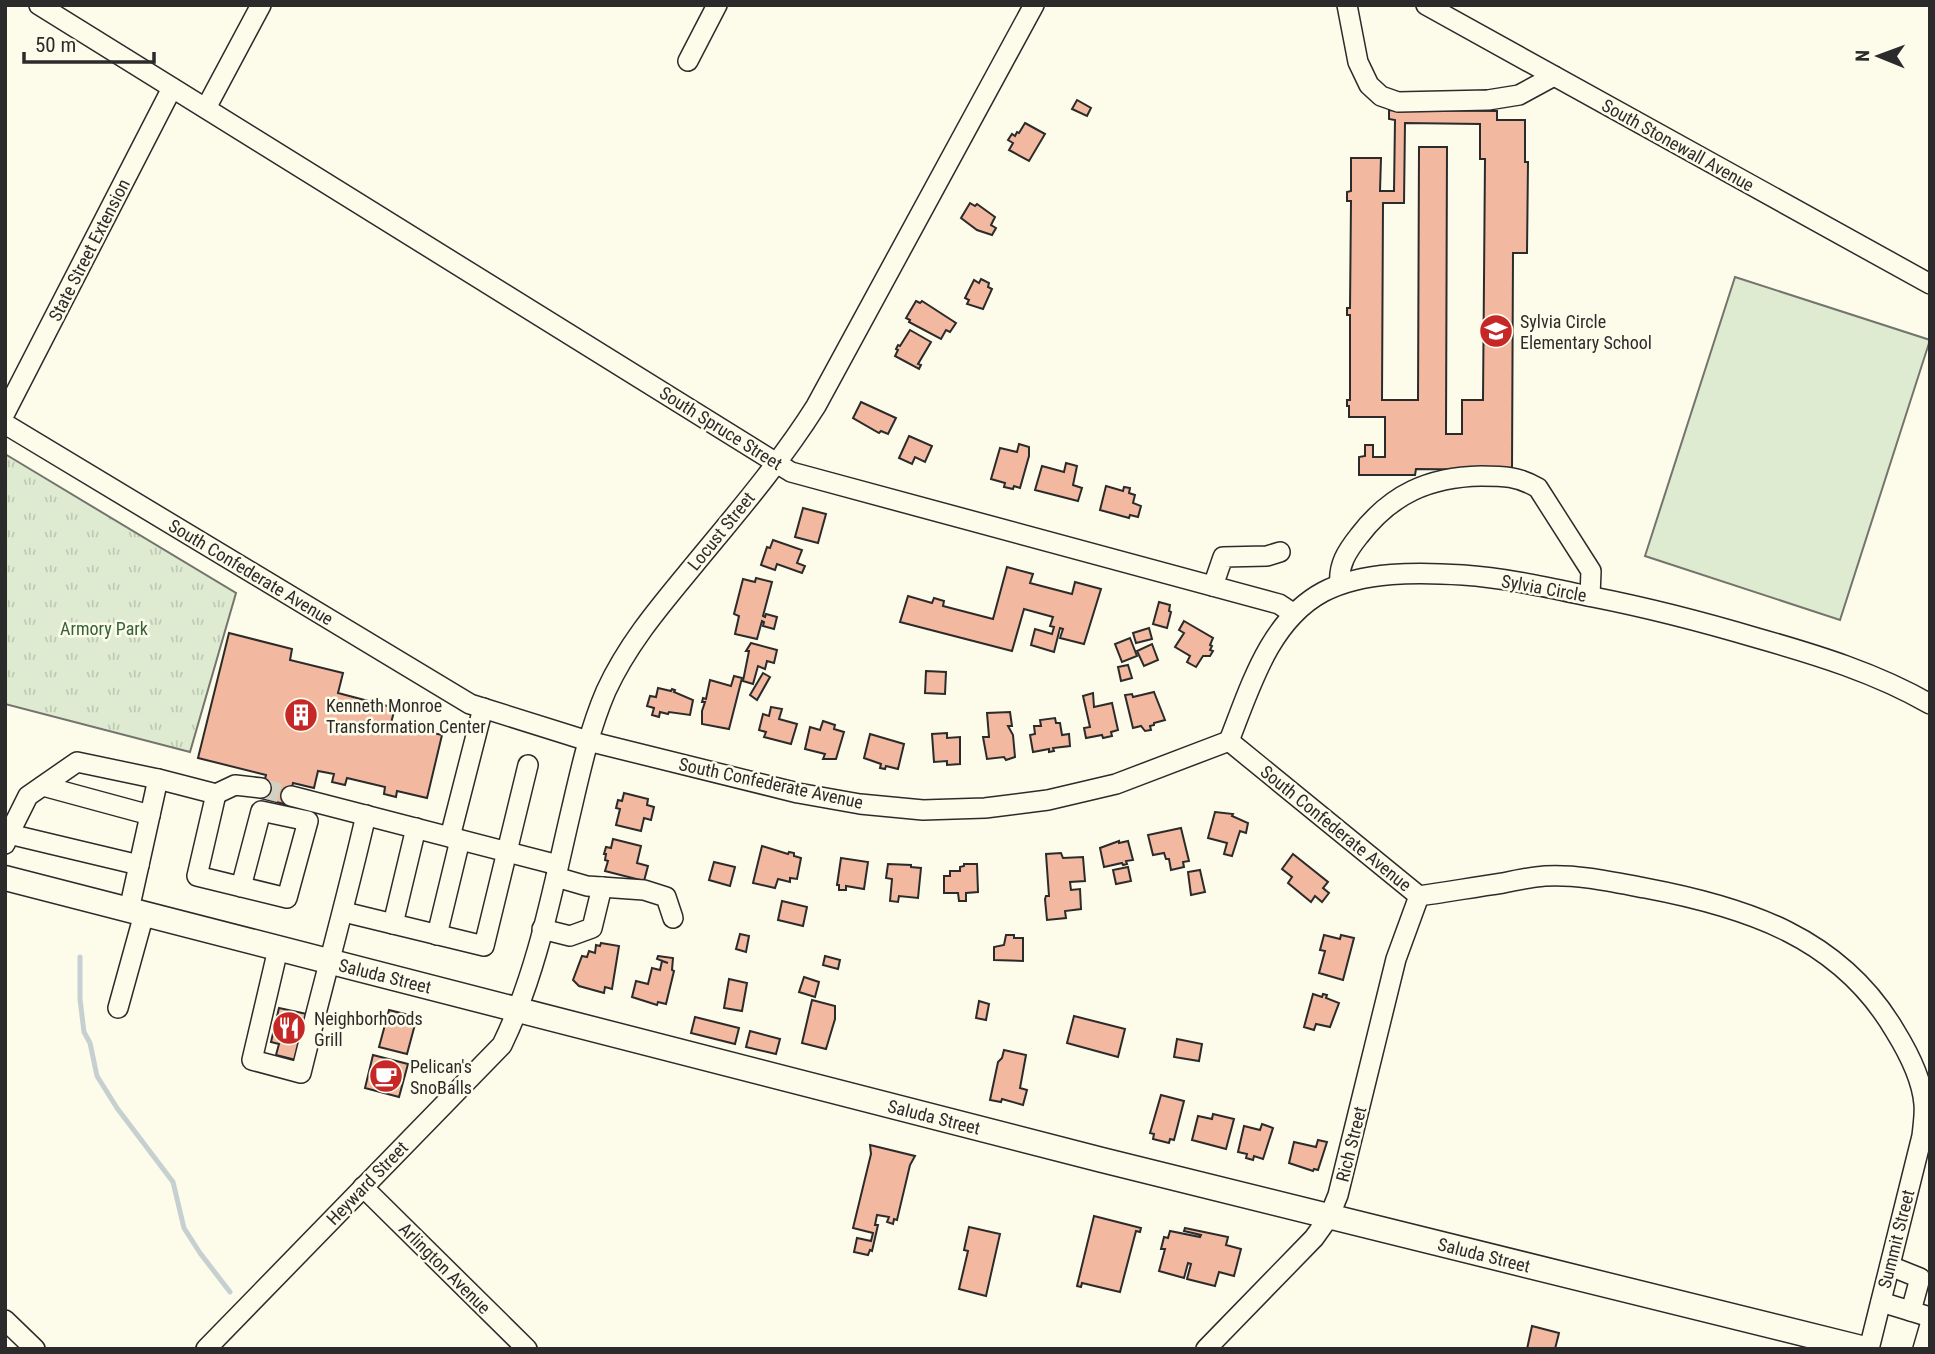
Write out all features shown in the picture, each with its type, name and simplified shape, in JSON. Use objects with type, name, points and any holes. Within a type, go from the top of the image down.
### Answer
[{"type":"main road","name":"Saluda Street","points":[[5,878],[1329,1217],[1867,1349]]},
{"type":"street","points":[[39,5],[172,88]]},
{"type":"street","points":[[206,108],[261,5]]},
{"type":"street","points":[[688,61],[717,5]]},
{"type":"street","name":"Locust Street","points":[[519,1011],[557,871],[588,741],[606,691],[622,659],[644,625],[796,438],[844,359],[1034,5]]},
{"type":"street","points":[[1347,5],[1358,62],[1369,85],[1381,96],[1398,102],[1488,100],[1519,95],[1553,76]]},
{"type":"street","name":"South Stonewall Avenue","points":[[1426,5],[1930,284]]},
{"type":"street","name":"South Spruce Street","points":[[172,88],[791,472],[1279,604],[1294,614]]},
{"type":"street","name":"State Street Extension","points":[[5,413],[172,88]]},
{"type":"street","name":"South Confederate Avenue","points":[[5,424],[470,704],[588,741],[798,793],[860,804],[923,810],[985,808],[1048,800],[1116,784],[1229,741],[1419,896],[1546,876],[1606,880],[1699,898],[1751,916],[1819,949],[1853,975],[1871,994],[1888,1018],[1926,1086]]},
{"type":"street","points":[[1340,584],[1339,571],[1348,550],[1370,521],[1396,499],[1417,488],[1452,477],[1510,476],[1538,488],[1591,571],[1590,596]]},
{"type":"street","points":[[1213,586],[1223,557],[1268,556],[1280,552]]},
{"type":"street","name":"Sylvia Circle","points":[[1229,741],[1257,672],[1282,628],[1294,614],[1322,593],[1340,584],[1408,574],[1464,575],[1515,582],[1711,624],[1838,662],[1892,684],[1930,704]]},
{"type":"street","points":[[437,935],[483,708]]},
{"type":"street","points":[[139,864],[7,839],[28,796],[77,762],[216,794],[235,785],[261,788]]},
{"type":"street","points":[[344,912],[484,946],[528,765]]},
{"type":"street","points":[[118,1008],[136,912],[139,864],[158,779]]},
{"type":"street","points":[[43,786],[150,815]]},
{"type":"street","points":[[216,794],[197,876],[241,887],[287,898],[308,821],[261,811],[241,887]]},
{"type":"street","points":[[291,796],[508,852],[587,886],[644,890],[666,897],[673,918]]},
{"type":"street","points":[[278,949],[252,1060],[301,1073],[328,962],[344,912],[366,815]]},
{"type":"street","points":[[393,924],[416,828]]},
{"type":"street","points":[[542,929],[570,936],[592,928],[602,887]]},
{"type":"street","name":"Rich Street","points":[[1206,1349],[1314,1238],[1329,1217],[1338,1195],[1396,959],[1419,896]]},
{"type":"street","name":"Heyward Street","points":[[206,1349],[502,1045],[519,1011]]},
{"type":"street","name":"Summit Street","points":[[1867,1349],[1922,1136],[1926,1086]]},
{"type":"street","name":"Arlington Avenue","points":[[363,1187],[527,1349]]},
{"type":"street","points":[[1881,1302],[1921,1314],[1920,1278],[1890,1266]]},
{"type":"street","points":[[5,1320],[35,1349]]},
{"type":"green space","points":[[1735,277],[1930,340],[1840,620],[1645,556]]},
{"type":"green space","name":"Armory Park","points":[[5,454],[236,593],[190,752],[5,704]]},
{"type":"building","points":[[1077,100],[1091,108],[1087,116],[1072,109]]},
{"type":"building","points":[[1389,110],[1497,111],[1497,120],[1525,120],[1525,162],[1528,162],[1527,253],[1513,253],[1512,470],[1416,469],[1415,475],[1359,475],[1359,457],[1365,456],[1365,445],[1373,445],[1373,457],[1385,457],[1385,417],[1349,417],[1347,406],[1347,400],[1350,400],[1350,315],[1347,315],[1347,308],[1350,308],[1351,201],[1347,201],[1347,192],[1351,191],[1351,158],[1381,158],[1380,191],[1394,191],[1395,120],[1389,119]],"holes":[[[1405,123],[1480,124],[1480,159],[1485,159],[1483,400],[1462,400],[1462,434],[1446,434],[1447,147],[1419,147],[1418,400],[1382,400],[1383,203],[1404,203]]]},
{"type":"building","points":[[1025,123],[1045,134],[1029,161],[1009,150],[1013,143],[1008,140],[1012,134],[1015,136],[1019,133]]},
{"type":"building","points":[[970,203],[975,206],[977,204],[995,217],[991,225],[996,228],[992,235],[977,230],[961,218]]},
{"type":"building","points":[[981,279],[989,283],[988,287],[992,289],[983,309],[967,304],[969,300],[965,298],[974,280],[979,283]]},
{"type":"building","points":[[916,301],[922,301],[956,323],[950,332],[946,330],[941,339],[909,322],[906,318]]},
{"type":"building","points":[[910,330],[931,342],[918,364],[921,365],[919,369],[895,356],[898,345],[900,346]]},
{"type":"building","points":[[861,402],[896,418],[888,434],[881,431],[879,433],[853,418]]},
{"type":"building","points":[[909,436],[932,446],[925,462],[915,457],[912,464],[899,458]]},
{"type":"building","points":[[1019,444],[1029,447],[1020,488],[1004,487],[1005,483],[991,479],[1000,448],[1017,452]]},
{"type":"building","points":[[1066,463],[1077,466],[1073,485],[1082,488],[1078,501],[1035,490],[1042,466],[1064,472]]},
{"type":"building","points":[[1106,486],[1123,491],[1124,487],[1130,488],[1129,493],[1135,495],[1133,503],[1141,506],[1138,517],[1130,515],[1129,518],[1100,510]]},
{"type":"building","points":[[803,508],[826,514],[818,543],[795,537]]},
{"type":"building","points":[[773,540],[802,550],[797,563],[805,566],[802,573],[777,564],[775,570],[761,565],[767,547],[770,548]]},
{"type":"building","points":[[1007,567],[1033,574],[1030,583],[1072,594],[1075,582],[1101,589],[1084,644],[1060,638],[1063,629],[1060,628],[1054,652],[1031,645],[1035,629],[1052,634],[1054,627],[1050,626],[1053,617],[1024,609],[1012,651],[900,622],[908,596],[932,603],[934,598],[944,601],[943,606],[993,619]]},
{"type":"building","points":[[756,578],[772,582],[763,616],[766,614],[777,617],[774,629],[763,626],[762,621],[757,639],[735,634],[739,616],[734,614],[743,579],[755,582]]},
{"type":"building","points":[[1159,602],[1170,605],[1167,628],[1153,624]]},
{"type":"building","points":[[1184,621],[1213,638],[1210,650],[1213,651],[1210,656],[1203,656],[1196,667],[1187,662],[1190,656],[1175,647],[1184,633],[1179,630]]},
{"type":"building","points":[[1149,628],[1152,639],[1136,643],[1133,633]]},
{"type":"building","name":"Kenneth Monroe Transformation Center","points":[[229,633],[292,649],[290,660],[343,673],[338,693],[395,708],[391,723],[442,735],[427,798],[397,791],[396,797],[384,794],[385,787],[347,778],[345,785],[332,782],[334,774],[318,771],[314,788],[293,783],[288,805],[260,798],[266,775],[198,758]]},
{"type":"building","points":[[1130,638],[1137,656],[1122,662],[1115,644]]},
{"type":"building","points":[[751,643],[777,650],[774,663],[767,661],[765,669],[758,666],[753,684],[743,681],[749,651],[746,651]]},
{"type":"building","points":[[1152,644],[1158,660],[1144,666],[1137,651]]},
{"type":"building","points":[[1128,665],[1132,678],[1121,681],[1118,667]]},
{"type":"building","points":[[926,671],[946,672],[945,694],[925,693]]},
{"type":"building","points":[[763,673],[770,677],[757,700],[750,695]]},
{"type":"building","points":[[734,676],[742,678],[729,729],[702,724],[705,702],[702,702],[703,698],[706,699],[710,680],[731,686]]},
{"type":"building","points":[[658,688],[675,690],[674,692],[693,700],[690,715],[660,712],[659,717],[652,715],[654,708],[647,706],[650,696],[656,697]]},
{"type":"building","points":[[1154,692],[1165,720],[1154,723],[1150,726],[1151,730],[1145,731],[1141,726],[1133,728],[1125,695],[1132,694],[1133,697]]},
{"type":"building","points":[[1093,693],[1094,707],[1112,703],[1118,730],[1111,732],[1112,736],[1086,738],[1084,728],[1090,727],[1083,696]]},
{"type":"building","points":[[771,707],[782,709],[779,719],[797,724],[791,744],[764,737],[766,732],[759,730],[763,714],[769,716]]},
{"type":"building","points":[[1010,712],[1012,726],[1008,726],[1013,735],[1015,757],[1006,760],[1004,757],[987,759],[983,737],[989,737],[987,713]]},
{"type":"building","points":[[1055,718],[1056,723],[1060,723],[1062,735],[1069,734],[1070,746],[1053,748],[1054,751],[1049,752],[1049,749],[1033,752],[1030,735],[1035,734],[1034,726],[1041,726],[1040,720]]},
{"type":"building","points":[[823,721],[844,732],[836,759],[823,759],[825,754],[805,749],[810,727],[820,730]]},
{"type":"building","points":[[947,733],[947,738],[960,737],[960,764],[934,762],[932,734]]},
{"type":"building","points":[[870,734],[904,744],[898,769],[886,766],[885,769],[880,768],[881,764],[864,758]]},
{"type":"building","points":[[624,793],[648,799],[647,805],[654,807],[651,820],[644,818],[641,831],[616,825],[620,809],[616,808],[618,800],[622,801]]},
{"type":"building","points":[[1215,812],[1233,814],[1232,816],[1248,823],[1246,833],[1240,831],[1232,856],[1224,854],[1227,843],[1208,838]]},
{"type":"building","points":[[1181,828],[1189,861],[1183,862],[1184,867],[1171,870],[1169,859],[1166,859],[1164,853],[1153,855],[1148,835]]},
{"type":"building","points":[[613,839],[641,846],[637,863],[648,866],[644,881],[605,871],[608,861],[605,860],[604,854],[606,847],[611,848]]},
{"type":"building","points":[[1119,841],[1128,841],[1133,860],[1126,861],[1127,864],[1123,865],[1104,867],[1100,848]]},
{"type":"building","points":[[762,846],[788,854],[794,853],[794,856],[801,858],[797,879],[790,878],[790,882],[778,879],[775,888],[753,883]]},
{"type":"building","points":[[1061,853],[1063,858],[1083,857],[1085,881],[1070,882],[1071,890],[1080,889],[1081,909],[1065,911],[1066,918],[1047,920],[1045,899],[1049,896],[1046,854]]},
{"type":"building","points":[[1293,854],[1328,882],[1323,888],[1329,893],[1322,902],[1315,896],[1311,902],[1288,883],[1292,877],[1282,869]]},
{"type":"building","points":[[841,858],[868,862],[864,889],[846,886],[846,890],[839,890],[837,885]]},
{"type":"building","points":[[714,862],[735,867],[730,886],[709,880]]},
{"type":"building","points":[[888,864],[921,868],[918,898],[899,896],[898,902],[890,901],[892,879],[886,878]]},
{"type":"building","points":[[964,864],[977,864],[978,892],[966,893],[966,901],[959,901],[958,893],[944,893],[944,876],[950,876],[950,871],[960,871]]},
{"type":"building","points":[[1128,867],[1131,881],[1116,884],[1113,870]]},
{"type":"building","points":[[1200,870],[1205,892],[1191,895],[1188,872]]},
{"type":"building","points":[[782,901],[807,907],[803,926],[778,920]]},
{"type":"building","points":[[740,934],[749,936],[746,952],[736,949]]},
{"type":"building","points":[[1006,935],[1023,938],[1023,961],[994,960],[994,947],[1004,945]]},
{"type":"building","points":[[1324,935],[1340,939],[1341,935],[1354,938],[1343,980],[1319,973],[1325,951],[1320,950]]},
{"type":"building","points":[[601,943],[619,946],[612,989],[605,987],[604,993],[579,986],[573,980],[582,956],[587,957],[589,951],[595,953],[596,945],[600,946]]},
{"type":"building","points":[[658,956],[673,958],[674,971],[666,1004],[658,1002],[657,1005],[632,997],[636,981],[648,984],[652,968],[660,970],[662,961],[668,963],[657,959]]},
{"type":"building","points":[[825,956],[840,960],[838,969],[823,965]]},
{"type":"building","points":[[804,977],[819,982],[815,997],[799,992]]},
{"type":"building","points":[[729,979],[747,983],[742,1011],[724,1008]]},
{"type":"building","points":[[1313,994],[1322,997],[1323,994],[1327,995],[1326,998],[1339,1003],[1330,1027],[1316,1024],[1314,1030],[1304,1027]]},
{"type":"building","points":[[812,1000],[835,1006],[835,1019],[826,1049],[802,1043]]},
{"type":"building","points":[[979,1001],[989,1004],[986,1020],[976,1018]]},
{"type":"building","name":"Neighborhoods Grill","points":[[279,1008],[307,1014],[296,1060],[276,1055],[279,1044],[271,1042]]},
{"type":"building","points":[[389,1010],[417,1017],[407,1054],[379,1047]]},
{"type":"building","points":[[1074,1016],[1125,1029],[1118,1057],[1067,1043]]},
{"type":"building","points":[[695,1017],[739,1028],[735,1044],[691,1033]]},
{"type":"building","points":[[750,1031],[780,1039],[776,1054],[746,1047]]},
{"type":"building","points":[[1177,1039],[1202,1044],[1199,1061],[1174,1057]]},
{"type":"building","points":[[1004,1050],[1026,1055],[1020,1088],[1027,1090],[1023,1105],[1002,1099],[1001,1102],[990,1100],[998,1062]]},
{"type":"building","name":"Pelican's SnoBalls","points":[[373,1055],[408,1064],[399,1097],[365,1088]]},
{"type":"building","points":[[1161,1095],[1184,1101],[1174,1140],[1170,1139],[1169,1143],[1153,1139],[1154,1134],[1150,1133]]},
{"type":"building","points":[[1213,1114],[1234,1119],[1226,1149],[1192,1140],[1198,1116],[1212,1119]]},
{"type":"building","points":[[1262,1124],[1273,1128],[1263,1159],[1254,1156],[1253,1160],[1246,1158],[1247,1154],[1238,1152],[1244,1126],[1260,1130]]},
{"type":"building","points":[[1318,1140],[1327,1142],[1318,1170],[1313,1171],[1289,1163],[1294,1142],[1316,1147]]},
{"type":"building","points":[[870,1145],[915,1156],[910,1165],[897,1220],[894,1219],[893,1224],[887,1222],[889,1217],[877,1215],[875,1225],[878,1225],[872,1251],[870,1250],[868,1255],[854,1252],[857,1238],[871,1241],[873,1233],[853,1228],[871,1154]]},
{"type":"building","points":[[1094,1216],[1141,1228],[1140,1232],[1136,1231],[1120,1292],[1082,1283],[1081,1287],[1077,1286]]},
{"type":"building","points":[[969,1227],[1000,1234],[986,1296],[959,1289],[968,1251],[964,1250]]},
{"type":"building","points":[[1185,1228],[1228,1237],[1226,1245],[1241,1249],[1234,1276],[1219,1272],[1215,1286],[1187,1279],[1191,1264],[1188,1263],[1184,1278],[1159,1271],[1165,1249],[1161,1249],[1164,1237],[1168,1238],[1170,1231],[1200,1237],[1201,1235],[1184,1231]]},
{"type":"building","points":[[1532,1326],[1559,1333],[1555,1349],[1527,1349]]},
{"type":"waterway","points":[[80,957],[80,999],[84,1032],[90,1043],[97,1076],[117,1108],[173,1182],[184,1228],[230,1292]]},
{"type":"tunnel","points":[[261,788],[291,796]]},
{"type":"place","name":"Sylvia Circle Elementary School","points":[[1496,331]]},
{"type":"place","name":"Kenneth Monroe Transformation Center","points":[[301,715]]},
{"type":"place","name":"Neighborhoods Grill","points":[[289,1028]]},
{"type":"place","name":"Pelican's SnoBalls","points":[[386,1076]]}]
